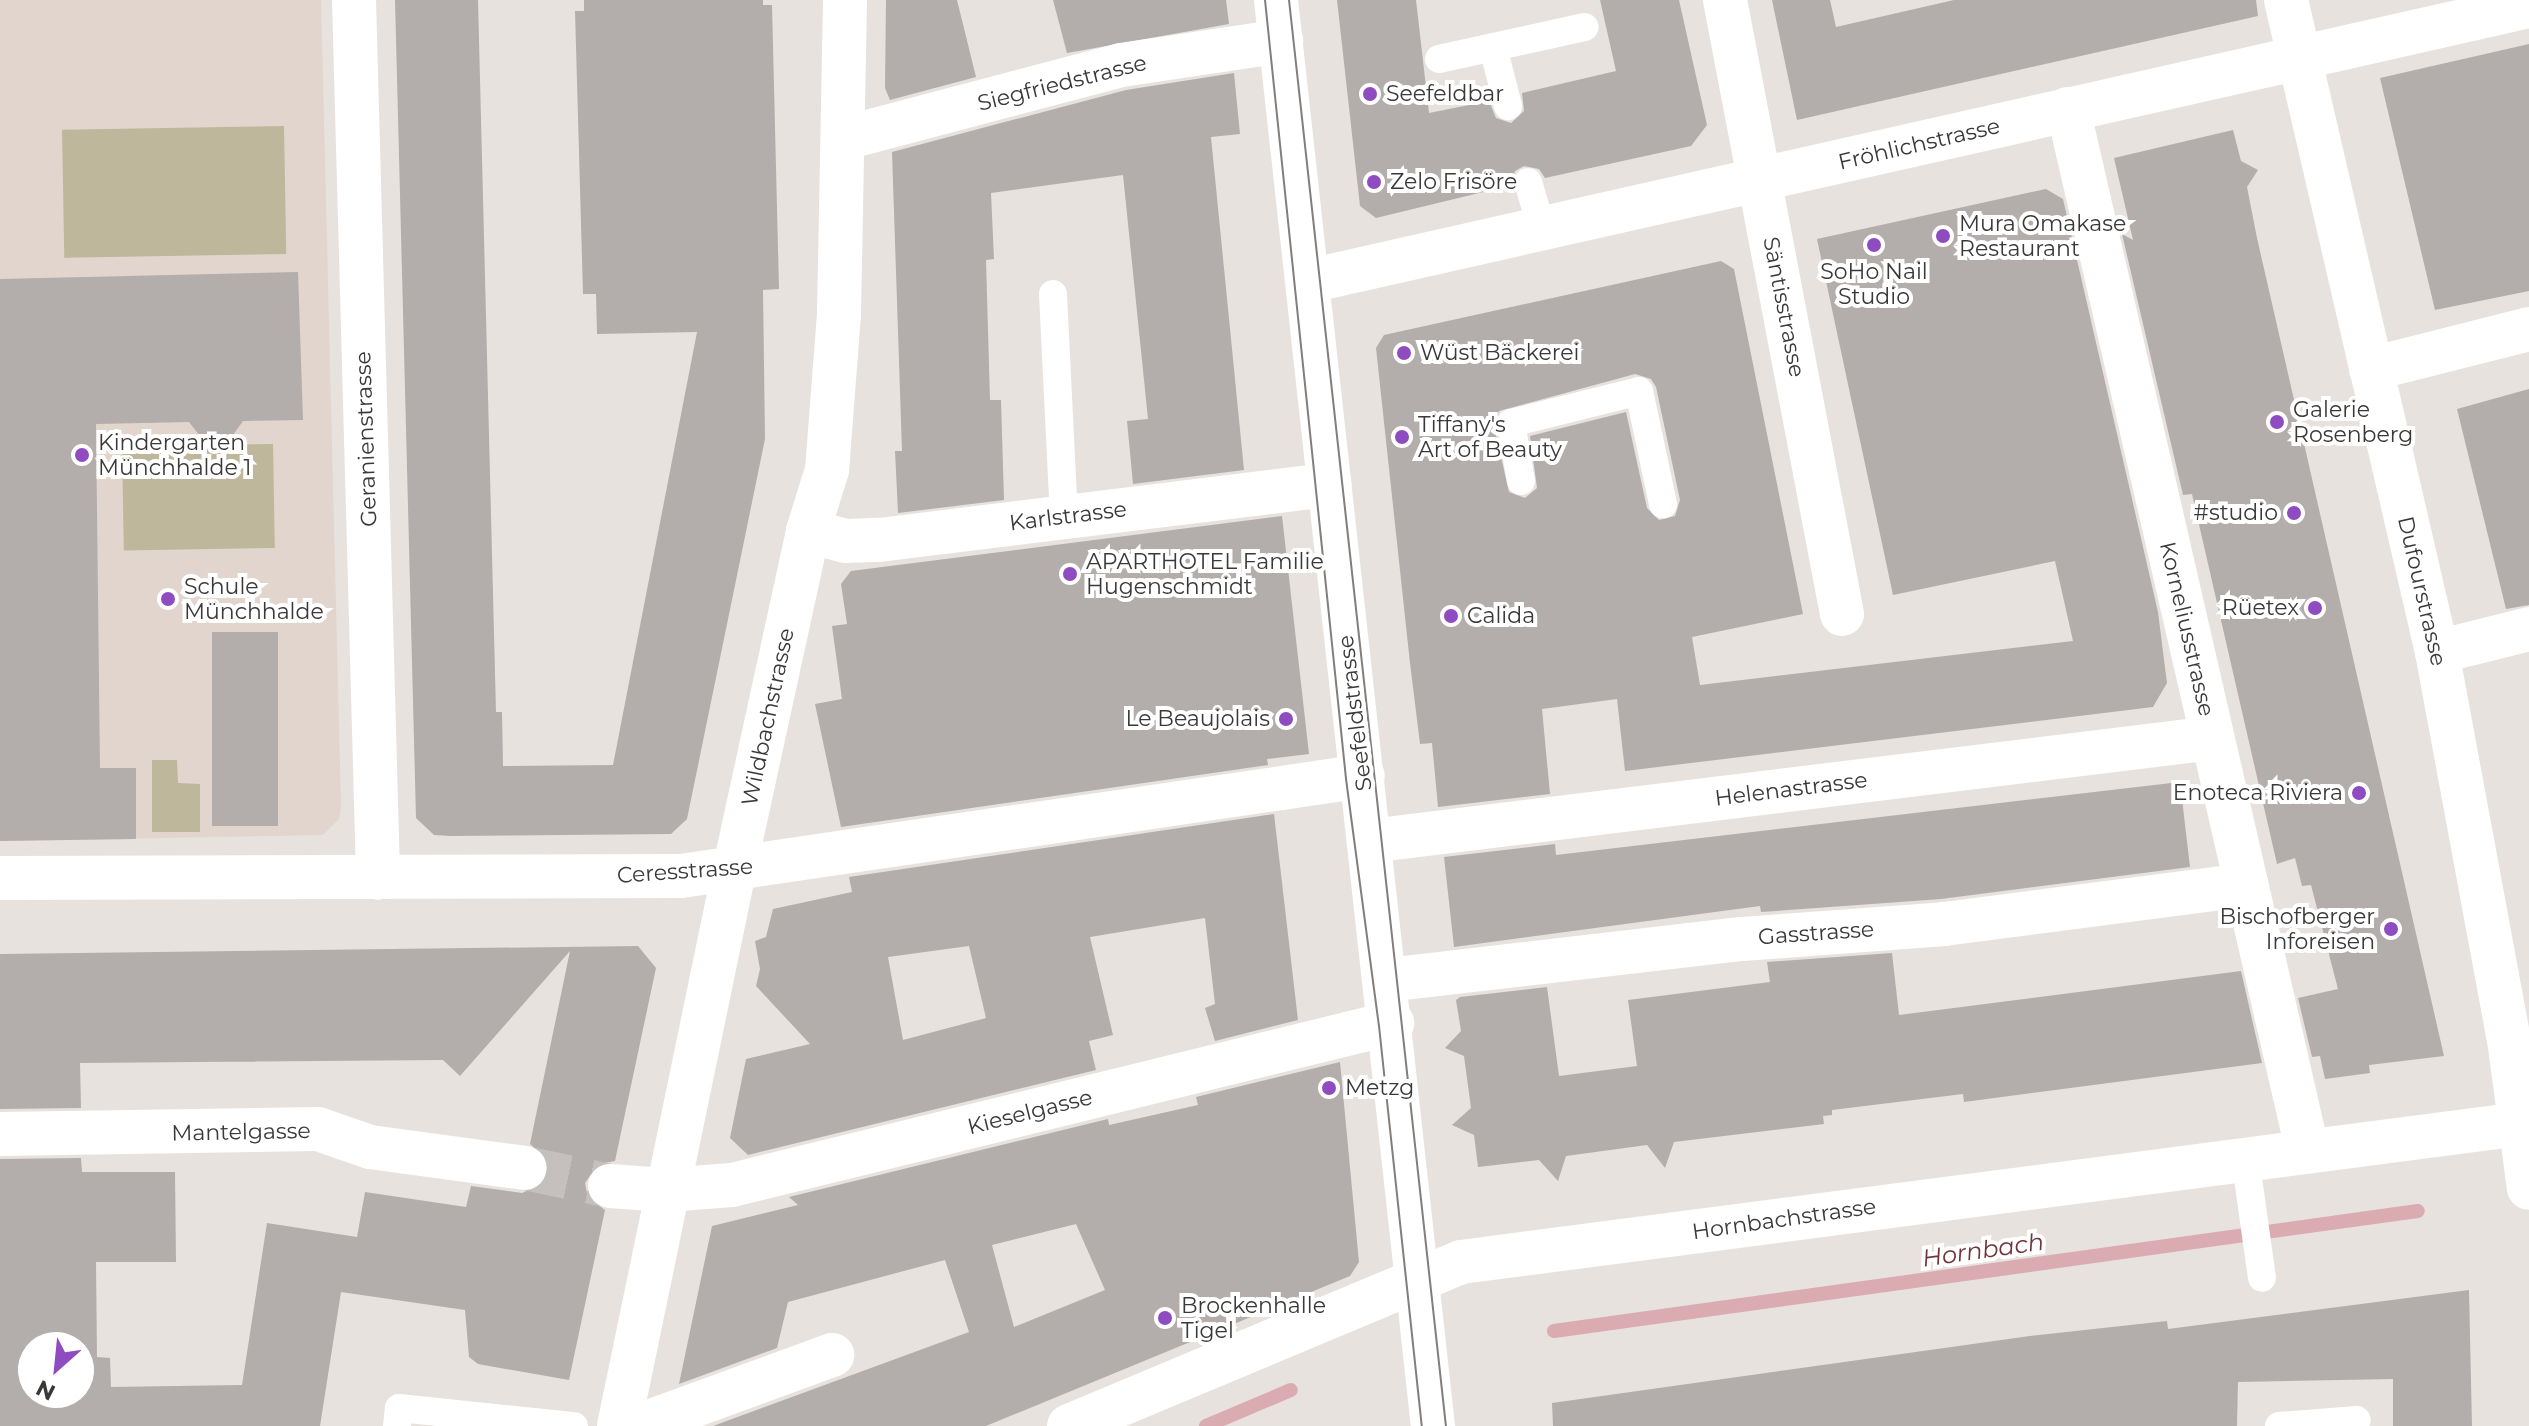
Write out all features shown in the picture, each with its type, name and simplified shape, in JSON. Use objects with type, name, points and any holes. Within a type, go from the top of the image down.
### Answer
[{"type":"street","name":"Geranienstrasse","points":[[354,0],[378,878]]},
{"type":"street","name":"Wildbachstrasse","points":[[619,1426],[734,871],[808,531],[829,456],[845,138],[845,0]]},
{"type":"street","name":"Säntisstrasse","points":[[1725,0],[1842,614]]},
{"type":"street","name":"Dufourstrasse","points":[[2286,0],[2437,652],[2525,1123],[2529,1188]]},
{"type":"street","name":"Fröhlichstrasse","points":[[1309,281],[1761,181],[2529,2]]},
{"type":"street","name":"Siegfriedstrasse","points":[[845,138],[1278,20]]},
{"type":"street","name":"Seefeldstrasse","points":[[1278,20],[1392,1023],[1433,1426]]},
{"type":"street","name":"Korneliusstrasse","points":[[2068,109],[2307,1148]]},
{"type":"street","points":[[2371,369],[2529,329]]},
{"type":"street","name":"Karlstrasse","points":[[808,531],[846,541],[879,540],[1330,485]]},
{"type":"street","points":[[2437,652],[2529,629]]},
{"type":"street","name":"Helenastrasse","points":[[1370,841],[2212,738]]},
{"type":"street","name":"Ceresstrasse","points":[[0,878],[378,878],[734,871],[1147,805],[1363,776]]},
{"type":"street","name":"Gasstrasse","points":[[1387,980],[1742,939],[1944,924],[2246,885]]},
{"type":"street","name":"Kieselgasse","points":[[666,1190],[732,1185],[1392,1023]]},
{"type":"street","name":"Hornbachstrasse","points":[[1069,1426],[1461,1262],[2307,1148],[2525,1123]]},
{"type":"street","name":"Mantelgasse","points":[[0,1134],[318,1129],[370,1147],[525,1168]]},
{"type":"street","points":[[610,1186],[666,1190]]},
{"type":"street","points":[[638,1426],[832,1355]]},
{"type":"lane","points":[[1439,59],[1585,27]]},
{"type":"lane","points":[[1493,47],[1508,106]]},
{"type":"lane","points":[[1528,182],[1542,229]]},
{"type":"lane","points":[[1053,294],[1064,516]]},
{"type":"lane","points":[[1521,481],[1511,423],[1639,391],[1663,504]]},
{"type":"lane","points":[[2245,1157],[2260,1266]]},
{"type":"lane","points":[[397,1426],[399,1408],[574,1426]]},
{"type":"lane","points":[[2279,1426],[2357,1420]]},
{"type":"shaded area","name":"Schule Münchhalde","points":[[0,0],[321,0],[341,808],[339,819],[323,835],[0,841]]},
{"type":"shaded area","points":[[284,126],[286,254],[64,258],[62,130]]},
{"type":"shaded area","points":[[273,444],[275,548],[124,551],[122,447]]},
{"type":"shaded area","points":[[152,760],[177,760],[178,783],[200,784],[200,832],[152,832]]},
{"type":"building","points":[[395,0],[478,0],[496,712],[502,712],[503,766],[613,765],[697,332],[597,334],[596,294],[583,294],[575,11],[584,11],[584,0],[763,0],[763,5],[772,5],[779,289],[763,290],[765,439],[687,819],[671,834],[434,835],[416,818]]},
{"type":"building","points":[[886,0],[957,0],[976,77],[890,100],[885,88]]},
{"type":"building","points":[[1053,0],[1226,0],[1229,24],[1067,53]]},
{"type":"building","points":[[1337,0],[1416,0],[1429,113],[1489,101],[1496,118],[1511,123],[1524,111],[1522,93],[1616,71],[1600,0],[1679,0],[1707,125],[1691,146],[1545,178],[1539,169],[1524,166],[1515,171],[1512,185],[1376,218],[1360,206]]},
{"type":"building","points":[[1772,0],[1830,0],[1836,27],[1954,0],[2256,0],[2258,16],[1797,120]]},
{"type":"building","points":[[2529,44],[2529,291],[2435,310],[2380,78]]},
{"type":"building","points":[[1234,73],[1240,134],[1211,137],[1244,470],[1133,484],[1127,421],[1148,419],[1123,175],[991,193],[994,259],[986,260],[990,400],[1001,400],[1004,500],[898,513],[895,451],[902,451],[892,152],[1126,90]]},
{"type":"building","points":[[2233,130],[2241,161],[2258,170],[2247,187],[2257,238],[2444,1056],[2369,1065],[2370,1073],[2325,1079],[2320,1056],[2312,1057],[2298,998],[2338,989],[2311,885],[2302,886],[2295,858],[2277,864],[2192,494],[2183,495],[2122,234],[2133,240],[2114,158]]},
{"type":"building","points":[[2046,189],[2063,199],[2158,612],[2167,683],[2153,707],[1625,771],[1617,699],[1542,709],[1550,794],[1438,807],[1432,743],[1420,744],[1410,663],[1376,348],[1384,335],[1721,261],[1734,269],[1803,614],[1692,637],[1700,685],[2073,641],[2055,561],[1893,595],[1817,239]],"holes":[[[1635,374],[1651,379],[1656,387],[1680,500],[1675,516],[1659,520],[1647,508],[1626,412],[1530,436],[1537,488],[1525,498],[1509,492],[1494,426],[1499,411]]]},
{"type":"building","points":[[298,272],[303,420],[243,421],[233,435],[200,436],[189,422],[96,424],[100,768],[136,768],[136,839],[0,841],[0,279]]},
{"type":"building","points":[[2529,389],[2529,605],[2506,609],[2457,409]]},
{"type":"building","points":[[1282,516],[1309,754],[1267,759],[1268,765],[841,827],[815,704],[842,699],[832,626],[847,624],[841,584],[851,571]]},
{"type":"building","points":[[212,632],[278,632],[278,826],[212,826]]},
{"type":"building","points":[[2180,782],[2190,867],[1941,899],[1761,912],[1760,906],[1454,947],[1444,857],[1555,844],[1556,855]]},
{"type":"building","points":[[1274,814],[1298,1020],[1215,1041],[1205,1008],[1215,1004],[1205,918],[1090,937],[1113,1035],[1089,1041],[1096,1070],[748,1155],[730,1138],[746,1059],[810,1044],[756,986],[760,969],[755,941],[766,937],[773,909],[852,892],[849,877]],"holes":[[[969,946],[986,1018],[903,1040],[888,957]]]},
{"type":"building","points":[[638,946],[656,968],[615,1161],[598,1164],[585,1183],[588,1198],[605,1210],[569,1380],[478,1364],[469,1357],[465,1310],[341,1292],[320,1426],[0,1426],[0,1159],[81,1158],[82,1172],[175,1172],[176,1262],[96,1262],[97,1357],[110,1358],[111,1387],[242,1385],[267,1223],[357,1237],[365,1192],[466,1207],[471,1186],[522,1193],[545,1183],[548,1159],[530,1144],[570,951],[460,1076],[443,1060],[80,1063],[81,1108],[0,1109],[0,954]]},
{"type":"building","points":[[1892,953],[1899,1015],[2241,971],[2262,1063],[1964,1102],[1963,1094],[1832,1110],[1832,1115],[1823,1116],[1824,1124],[1674,1142],[1665,1168],[1647,1145],[1566,1156],[1558,1181],[1539,1160],[1478,1167],[1474,1135],[1452,1125],[1471,1108],[1464,1056],[1445,1048],[1461,1031],[1456,1000],[1460,997],[1547,987],[1559,1076],[1637,1066],[1628,1000],[1770,982],[1767,962]]},
{"type":"building","points":[[1340,1062],[1359,1262],[1350,1276],[986,1426],[713,1426],[969,1332],[945,1260],[788,1302],[777,1348],[679,1384],[712,1226],[798,1205],[789,1197],[1108,1119],[1109,1125],[1198,1105],[1196,1097]],"holes":[[[1076,1224],[1105,1290],[1014,1327],[992,1245]]]},
{"type":"building","points":[[2469,1290],[2472,1426],[2393,1426],[2393,1379],[2238,1382],[2237,1426],[1553,1426],[1552,1403],[2030,1336],[2167,1321],[2168,1329]]},
{"type":"waterway","name":"Hornbach","points":[[1554,1331],[2418,1211]]},
{"type":"waterway","name":"Hornbach","points":[[1206,1426],[1291,1390]]},
{"type":"tunnel","points":[[525,1168],[610,1186]]},
{"type":"tram line","points":[[1265,0],[1346,779],[1379,1026],[1422,1426]]},
{"type":"tram line","points":[[1289,0],[1446,1426]]},
{"type":"place","name":"Seefeldbar","points":[[1370,94]]},
{"type":"place","name":"Zelo Frisöre","points":[[1374,182]]},
{"type":"place","name":"Mura Omakase Restaurant","points":[[1943,236]]},
{"type":"place","name":"SoHo Nail Studio","points":[[1874,245]]},
{"type":"place","name":"Wüst Bäckerei","points":[[1404,353]]},
{"type":"place","name":"Galerie Rosenberg","points":[[2277,422]]},
{"type":"place","name":"Tiffany's Art of Beauty","points":[[1402,437]]},
{"type":"place","name":"Kindergarten Münchhalde 1","points":[[82,455]]},
{"type":"place","name":"#studio","points":[[2294,513]]},
{"type":"place","name":"APARTHOTEL Familie Hugenschmidt","points":[[1070,574]]},
{"type":"place","name":"Schule Münchhalde","points":[[168,599]]},
{"type":"place","name":"Rüetex","points":[[2315,608]]},
{"type":"place","name":"Calida","points":[[1451,616]]},
{"type":"place","name":"Le Beaujolais","points":[[1286,719]]},
{"type":"place","name":"Enoteca Riviera","points":[[2359,793]]},
{"type":"place","name":"Bischofberger Inforeisen","points":[[2391,929]]},
{"type":"place","name":"Metzg","points":[[1329,1088]]},
{"type":"place","name":"Brockenhalle Tigel","points":[[1165,1318]]}]
